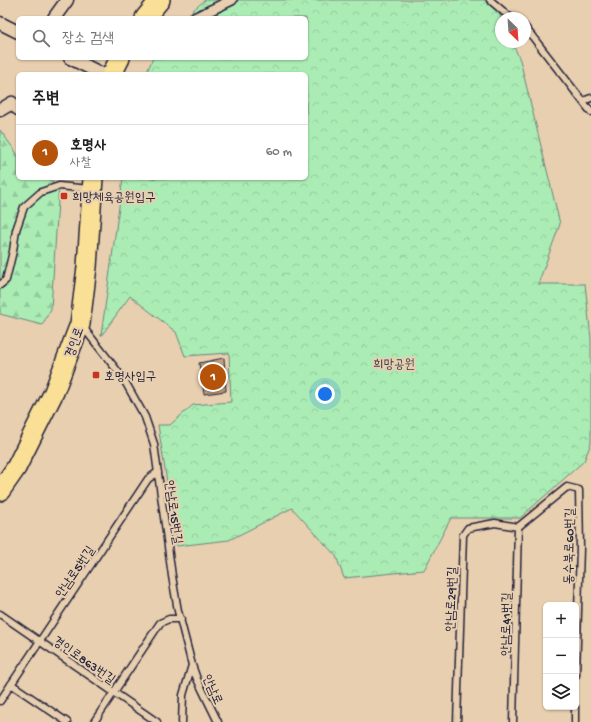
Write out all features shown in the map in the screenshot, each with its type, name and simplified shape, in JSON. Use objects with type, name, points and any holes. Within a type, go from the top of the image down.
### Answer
[{"type":"main road","points":[[147,16],[160,0]]},
{"type":"main road","points":[[113,72],[119,60]]},
{"type":"main road","name":"경인로","points":[[0,491],[16,468],[54,392],[80,324],[87,267],[93,184]]},
{"type":"street","points":[[55,16],[67,0]]},
{"type":"street","points":[[198,16],[232,0]]},
{"type":"street","points":[[0,23],[16,31]]},
{"type":"street","points":[[74,60],[98,72]]},
{"type":"street","points":[[0,110],[12,103],[16,107]]},
{"type":"lane","points":[[490,0],[504,12]]},
{"type":"lane","points":[[531,35],[591,112]]},
{"type":"lane","points":[[583,101],[591,98]]},
{"type":"lane","points":[[0,285],[6,280],[16,230],[24,207],[41,192],[59,186],[93,184]]},
{"type":"lane","name":"안남로15번길","points":[[80,324],[123,378],[145,417],[154,444],[178,611],[192,665]]},
{"type":"lane","name":"안남로5번길","points":[[0,701],[148,479],[158,472]]},
{"type":"lane","name":"동수북로60번길","points":[[518,527],[567,487],[579,490],[580,548],[576,674]]},
{"type":"lane","name":"안남로29번길","points":[[457,722],[463,535],[468,528],[495,523],[518,527]]},
{"type":"lane","name":"안남로41번길","points":[[513,722],[518,527]]},
{"type":"lane","name":"경인로863번길","points":[[0,614],[157,722]]},
{"type":"lane","points":[[94,722],[160,623],[169,619],[180,619]]},
{"type":"lane","points":[[182,722],[183,695],[192,665]]},
{"type":"lane","name":"안남로","points":[[192,665],[212,712],[218,722]]},
{"type":"lane","points":[[11,684],[67,722]]},
{"type":"lane","points":[[575,710],[575,722]]},
{"type":"green space","name":"희망공원","points":[[205,0],[484,0],[498,12],[495,12],[495,48],[515,48],[520,60],[560,224],[538,284],[585,284],[591,339],[591,443],[584,461],[520,518],[451,518],[424,570],[344,578],[336,556],[292,508],[229,540],[177,546],[158,425],[170,425],[193,405],[231,402],[229,353],[185,356],[176,332],[130,296],[101,336],[123,180],[308,180],[308,72],[147,72],[152,60],[308,60],[308,16],[186,16]]},
{"type":"green space","points":[[0,130],[16,152],[16,180],[50,180],[59,186],[51,309],[42,325],[0,314]]},
{"type":"building","points":[[224,358],[226,391],[204,394],[199,363]]},
{"type":"place","name":"희망체육공원입구","points":[[64,196]]},
{"type":"place","name":"호명사입구","points":[[96,375]]},
{"type":"place","name":"호명사","points":[[213,377]]}]
